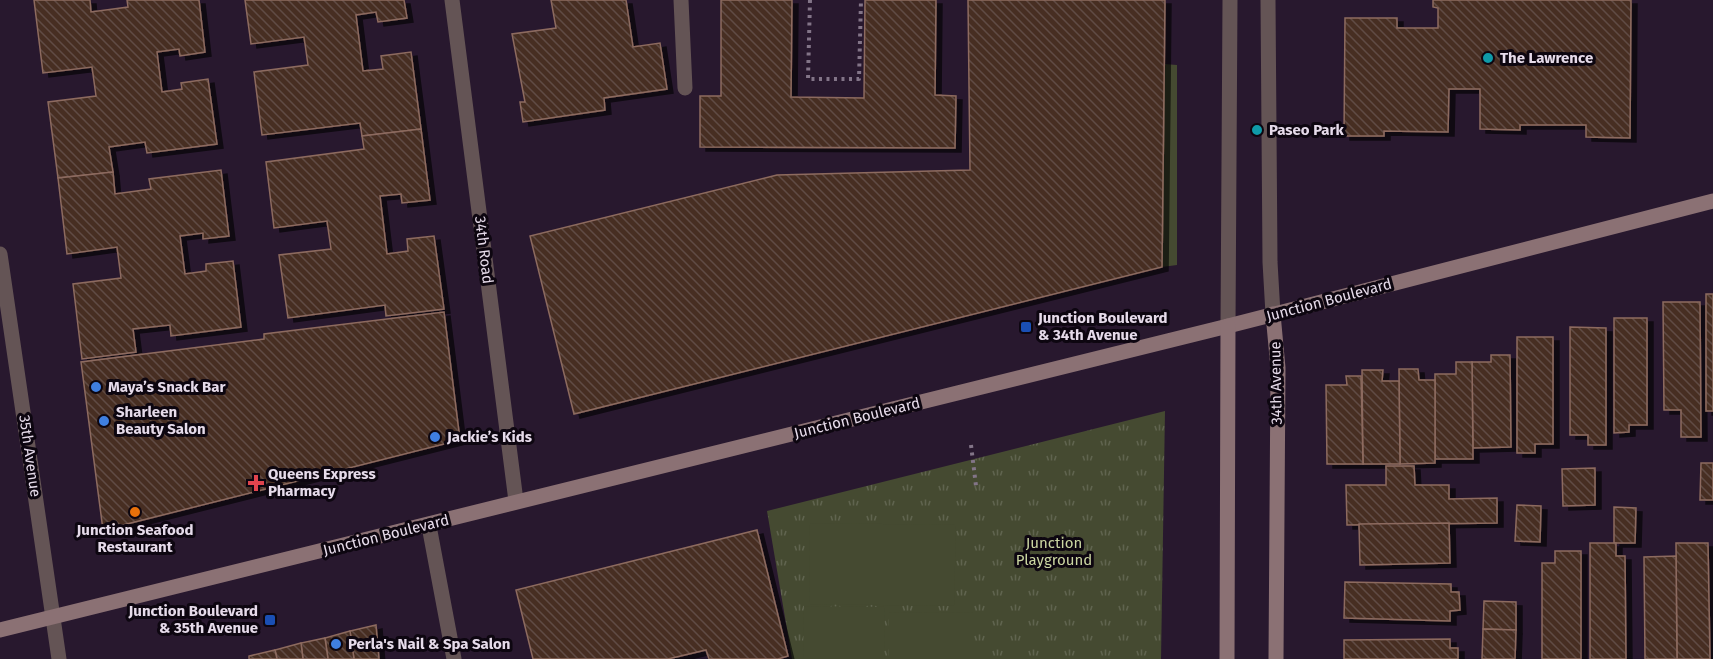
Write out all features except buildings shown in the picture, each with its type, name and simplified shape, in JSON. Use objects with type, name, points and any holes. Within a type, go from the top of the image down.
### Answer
[{"type":"main road","name":"Junction Boulevard","points":[[0,630],[429,526],[516,501],[1228,326],[1713,201]]},
{"type":"main road","name":"34th Avenue","points":[[1273,314],[1278,368],[1276,659]]},
{"type":"main road","points":[[1227,659],[1228,326]]},
{"type":"street","name":"34th Road","points":[[452,0],[516,501]]},
{"type":"street","points":[[681,0],[685,88]]},
{"type":"street","points":[[1228,326],[1230,0]]},
{"type":"street","name":"34th Avenue","points":[[1268,0],[1270,262],[1273,314]]},
{"type":"street","name":"35th Avenue","points":[[0,254],[59,659]]},
{"type":"street","points":[[429,526],[454,659]]},
{"type":"path","points":[[810,0],[808,79],[859,79],[861,0]]},
{"type":"path","points":[[971,444],[976,486]]},
{"type":"green space","points":[[1164,64],[1177,65],[1177,265],[1162,267]]},
{"type":"green space","name":"Junction Playground","points":[[1165,411],[1161,659],[792,659],[767,511]]},
{"type":"green space","points":[[810,523],[956,525],[954,606],[809,604]]},
{"type":"green space","points":[[804,606],[885,607],[884,659],[803,659]]},
{"type":"green space","points":[[889,612],[974,613],[974,659],[889,659]]},
{"type":"place","name":"The Lawrence","points":[[1488,58]]},
{"type":"place","name":"Paseo Park","points":[[1257,130]]},
{"type":"place","name":"Junction Boulevard & 34th Avenue","points":[[1026,327]]},
{"type":"place","name":"Maya’s Snack Bar","points":[[96,387]]},
{"type":"place","name":"Sharleen Beauty Salon","points":[[104,421]]},
{"type":"place","name":"Jackie’s Kids","points":[[435,437]]},
{"type":"place","name":"Queens Express Pharmacy","points":[[256,483]]},
{"type":"place","name":"Junction Seafood Restaurant","points":[[135,512]]},
{"type":"place","name":"Junction Boulevard & 35th Avenue","points":[[270,620]]},
{"type":"place","name":"Perla's Nail & Spa Salon","points":[[336,644]]}]
